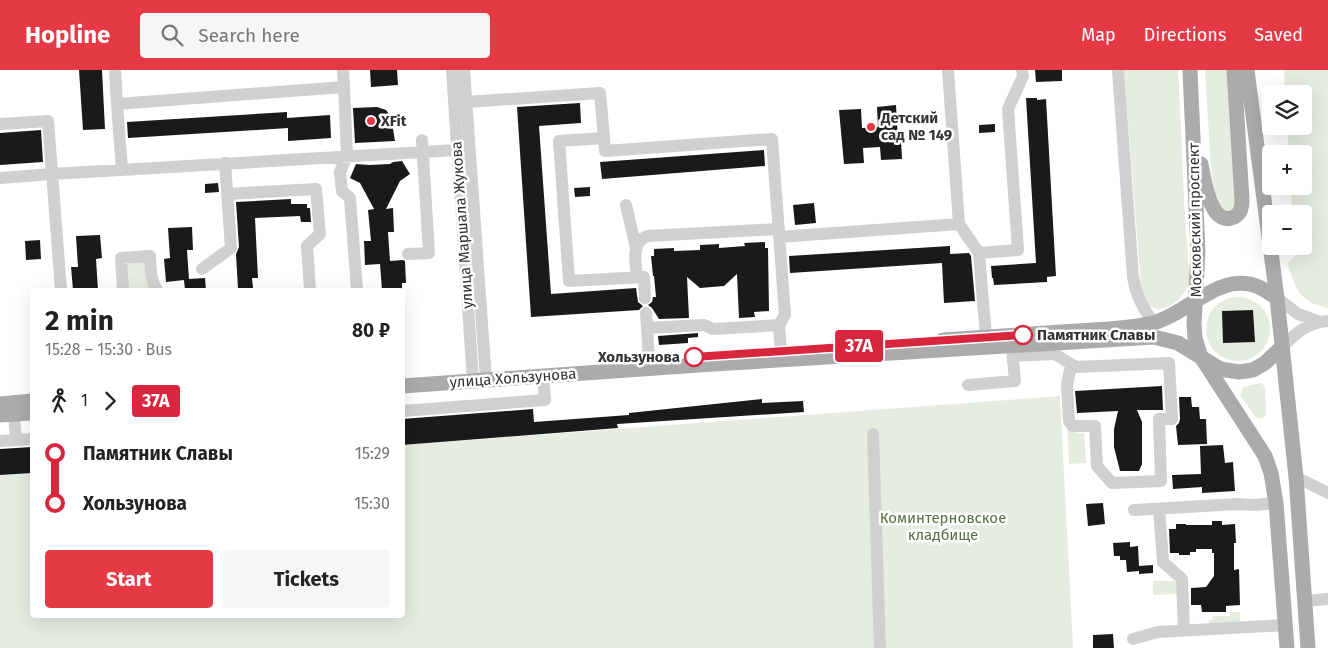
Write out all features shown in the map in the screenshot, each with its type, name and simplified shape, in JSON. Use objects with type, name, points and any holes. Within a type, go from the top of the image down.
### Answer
[{"type":"main road","name":"Московский проспект","points":[[1190,70],[1198,252],[1194,324],[1196,338],[1201,357],[1265,456],[1271,474],[1276,503],[1287,648]]},
{"type":"main road","points":[[1193,136],[1211,205],[1219,216],[1225,218],[1236,216],[1242,207],[1242,200],[1234,70]]},
{"type":"main road","points":[[1247,70],[1277,298],[1296,477],[1308,648]]},
{"type":"main road","name":"улица Хользунова","points":[[405,386],[479,375],[650,360],[1119,328],[1154,323],[1174,314],[1212,290],[1227,284],[1245,283],[1261,288],[1277,298]]},
{"type":"main road","name":"улица Хользунова","points":[[405,376],[543,376],[733,363],[1012,351],[1154,338],[1178,342],[1220,369],[1238,372],[1253,370],[1266,363],[1282,347]]},
{"type":"main road","points":[[0,404],[30,401]]},
{"type":"main road","points":[[7,415],[30,413]]},
{"type":"street","points":[[115,70],[122,170]]},
{"type":"street","points":[[343,70],[347,156],[340,172],[342,191],[350,198],[357,288]]},
{"type":"street","name":"улица Маршала Жукова","points":[[452,70],[457,150],[479,375]]},
{"type":"street","name":"улица Маршала Жукова","points":[[464,70],[479,375]]},
{"type":"street","points":[[948,70],[959,224],[979,253],[986,337]]},
{"type":"street","points":[[979,253],[1018,250],[1008,109],[1022,76],[1022,70]]},
{"type":"street","points":[[1118,70],[1133,277],[1141,305],[1154,323]]},
{"type":"street","points":[[117,104],[344,87]]},
{"type":"street","points":[[466,102],[600,93],[605,152],[772,139],[785,315],[779,325],[782,352]]},
{"type":"street","points":[[0,124],[48,121],[61,288]]},
{"type":"street","points":[[604,138],[559,141],[569,281],[644,277],[645,298]]},
{"type":"street","points":[[408,254],[429,253],[423,146]]},
{"type":"street","points":[[0,178],[347,156],[423,146],[457,150]]},
{"type":"street","points":[[202,269],[231,248],[225,163]]},
{"type":"street","points":[[227,194],[316,189],[320,234],[307,246],[310,288]]},
{"type":"street","points":[[626,205],[636,248],[637,277]]},
{"type":"street","points":[[636,248],[638,242],[647,236],[779,233],[959,224]]},
{"type":"street","points":[[123,288],[121,258],[150,256],[151,274],[155,288]]},
{"type":"street","name":"улица Хользунова","points":[[1277,298],[1298,314],[1322,321]]},
{"type":"street","points":[[646,313],[650,360]]},
{"type":"street","name":"улица Хользунова","points":[[1282,347],[1298,332],[1322,321]]},
{"type":"street","points":[[647,328],[704,325],[713,329],[779,325]]},
{"type":"street","points":[[968,385],[1015,381],[1012,351],[1054,354],[1077,367],[1169,363],[1172,419],[1158,419],[1161,481],[1112,484],[1098,466],[1095,426],[1073,426],[1069,421],[1067,385],[1071,365]]},
{"type":"street","points":[[405,411],[545,400],[543,376]]},
{"type":"street","points":[[7,415],[16,440]]},
{"type":"street","points":[[873,434],[880,648]]},
{"type":"street","points":[[0,441],[30,438]]},
{"type":"street","points":[[1296,477],[1328,493]]},
{"type":"street","points":[[1134,510],[1276,503]]},
{"type":"street","points":[[1159,509],[1163,562],[1182,579],[1184,630]]},
{"type":"street","points":[[1304,601],[1328,600]]},
{"type":"street","points":[[1133,639],[1158,632],[1286,625]]},
{"type":"green space","points":[[1124,70],[1178,70],[1189,280],[1186,291],[1182,296],[1173,304],[1162,309],[1156,309],[1149,304],[1144,296],[1141,285]]},
{"type":"green space","points":[[1205,70],[1229,70],[1239,204],[1226,214],[1216,200],[1211,169]]},
{"type":"green space","points":[[1284,70],[1328,70],[1328,308],[1304,298],[1296,287],[1287,263],[1295,257],[1295,255],[1312,255],[1312,205],[1292,205],[1291,195],[1312,195],[1312,145],[1288,145],[1288,135],[1312,135],[1312,85],[1285,85]]},
{"type":"green space","points":[[144,261],[152,288],[127,288],[127,264]]},
{"type":"green space","points":[[1238,297],[1256,303],[1264,311],[1270,329],[1264,347],[1256,355],[1238,361],[1220,355],[1212,347],[1206,329],[1212,311],[1220,303]]},
{"type":"green space","points":[[1261,383],[1265,387],[1266,414],[1263,418],[1256,418],[1240,395],[1243,387]]},
{"type":"green space","name":"Коминтерновское кладбище","points":[[1060,396],[1073,648],[0,648],[0,475],[30,473],[30,618],[405,618],[405,445]]},
{"type":"green space","points":[[1067,424],[1074,432],[1084,433],[1086,463],[1069,464]]},
{"type":"green space","points":[[1153,581],[1174,581],[1178,584],[1178,594],[1153,595]]},
{"type":"green space","points":[[1230,612],[1240,612],[1240,623],[1211,624],[1208,621],[1213,620],[1212,616],[1230,616]]},
{"type":"building","points":[[79,70],[102,70],[105,129],[83,130]]},
{"type":"building","points":[[370,70],[397,70],[398,85],[371,87]]},
{"type":"building","points":[[1035,70],[1062,70],[1062,81],[1036,82]]},
{"type":"building","points":[[1026,98],[1046,99],[1056,276],[1047,277],[1047,282],[994,285],[991,266],[1036,263]]},
{"type":"building","points":[[580,103],[581,123],[539,126],[551,294],[636,288],[638,302],[643,306],[639,310],[531,317],[517,107]]},
{"type":"building","points":[[896,105],[898,140],[901,140],[902,159],[881,160],[880,147],[863,148],[864,163],[844,164],[839,110],[861,109],[862,128],[878,127],[877,107]]},
{"type":"building","name":"XFit","points":[[377,107],[386,110],[391,117],[395,141],[355,143],[353,108]]},
{"type":"building","points":[[287,112],[287,118],[330,115],[331,138],[288,141],[288,128],[128,138],[127,122]]},
{"type":"building","points":[[995,124],[995,132],[979,133],[979,125]]},
{"type":"building","points":[[41,130],[43,162],[0,165],[0,133]]},
{"type":"building","points":[[764,150],[765,166],[602,179],[600,162]]},
{"type":"building","points":[[402,161],[410,174],[400,181],[386,209],[393,208],[394,232],[388,232],[390,261],[405,261],[406,283],[402,283],[402,288],[382,288],[380,264],[365,265],[364,241],[371,241],[368,210],[374,209],[360,183],[350,178],[356,164],[390,164]]},
{"type":"building","points":[[218,183],[219,192],[205,193],[205,184]]},
{"type":"building","points":[[590,187],[590,196],[575,197],[574,188]]},
{"type":"building","points":[[291,199],[291,204],[307,204],[307,208],[310,208],[311,222],[301,222],[300,216],[255,218],[258,278],[252,278],[253,288],[238,288],[236,254],[239,247],[236,202]]},
{"type":"building","points":[[814,203],[816,223],[795,225],[793,205]]},
{"type":"building","points":[[192,227],[193,250],[187,250],[189,279],[205,278],[206,288],[185,288],[184,280],[166,282],[164,259],[170,258],[168,228]]},
{"type":"building","points":[[100,235],[102,258],[96,259],[98,288],[73,288],[71,267],[78,267],[76,236]]},
{"type":"building","points":[[40,240],[41,259],[26,260],[25,241]]},
{"type":"building","points":[[765,242],[765,248],[768,248],[769,311],[754,312],[755,317],[739,318],[737,274],[724,286],[700,288],[687,277],[689,318],[659,319],[648,305],[652,302],[653,297],[656,297],[651,256],[654,256],[654,249],[674,248],[674,251],[700,250],[700,245],[719,244],[719,248],[745,246],[744,243]]},
{"type":"building","points":[[950,246],[950,254],[969,253],[971,256],[975,301],[944,303],[942,263],[790,273],[789,256]]},
{"type":"building","points":[[1253,310],[1255,342],[1223,343],[1222,311]]},
{"type":"building","points":[[698,333],[698,337],[688,338],[688,343],[659,345],[658,336]]},
{"type":"building","points":[[1162,386],[1163,410],[1137,410],[1142,422],[1142,464],[1139,471],[1120,471],[1114,447],[1114,429],[1118,411],[1077,413],[1075,391]]},
{"type":"building","points":[[1179,397],[1191,397],[1192,407],[1199,407],[1200,419],[1206,419],[1207,444],[1178,445],[1176,426],[1180,419]]},
{"type":"building","points":[[762,399],[762,403],[803,401],[804,412],[617,424],[618,428],[405,445],[405,419],[533,409],[534,422],[629,415],[629,413]]},
{"type":"building","points":[[1223,445],[1225,463],[1233,462],[1235,491],[1202,493],[1202,487],[1173,489],[1172,475],[1201,474],[1200,446]]},
{"type":"building","points":[[30,447],[30,473],[0,475],[0,449]]},
{"type":"building","points":[[1103,503],[1105,524],[1088,526],[1086,504]]},
{"type":"building","points":[[1212,521],[1222,521],[1222,525],[1235,524],[1234,570],[1239,569],[1240,605],[1226,606],[1226,612],[1202,612],[1201,605],[1191,605],[1191,588],[1206,587],[1214,576],[1214,553],[1212,553],[1212,549],[1196,549],[1196,552],[1190,552],[1190,555],[1170,553],[1169,529],[1176,529],[1176,524],[1212,525]]},
{"type":"building","points":[[1130,542],[1130,547],[1138,546],[1139,566],[1153,565],[1153,573],[1139,574],[1139,571],[1127,572],[1126,560],[1120,560],[1120,556],[1114,556],[1113,543]]},
{"type":"building","points":[[1113,634],[1114,648],[1093,648],[1093,635]]},
{"type":"bus line","name":"37А","points":[[694,357],[1023,335]]},
{"type":"place","name":"XFit","points":[[371,121]]},
{"type":"place","name":"Детский сад № 149","points":[[871,127]]},
{"type":"place","name":"Памятник Славы","points":[[1023,335]]},
{"type":"place","name":"Хользунова","points":[[694,357]]}]
